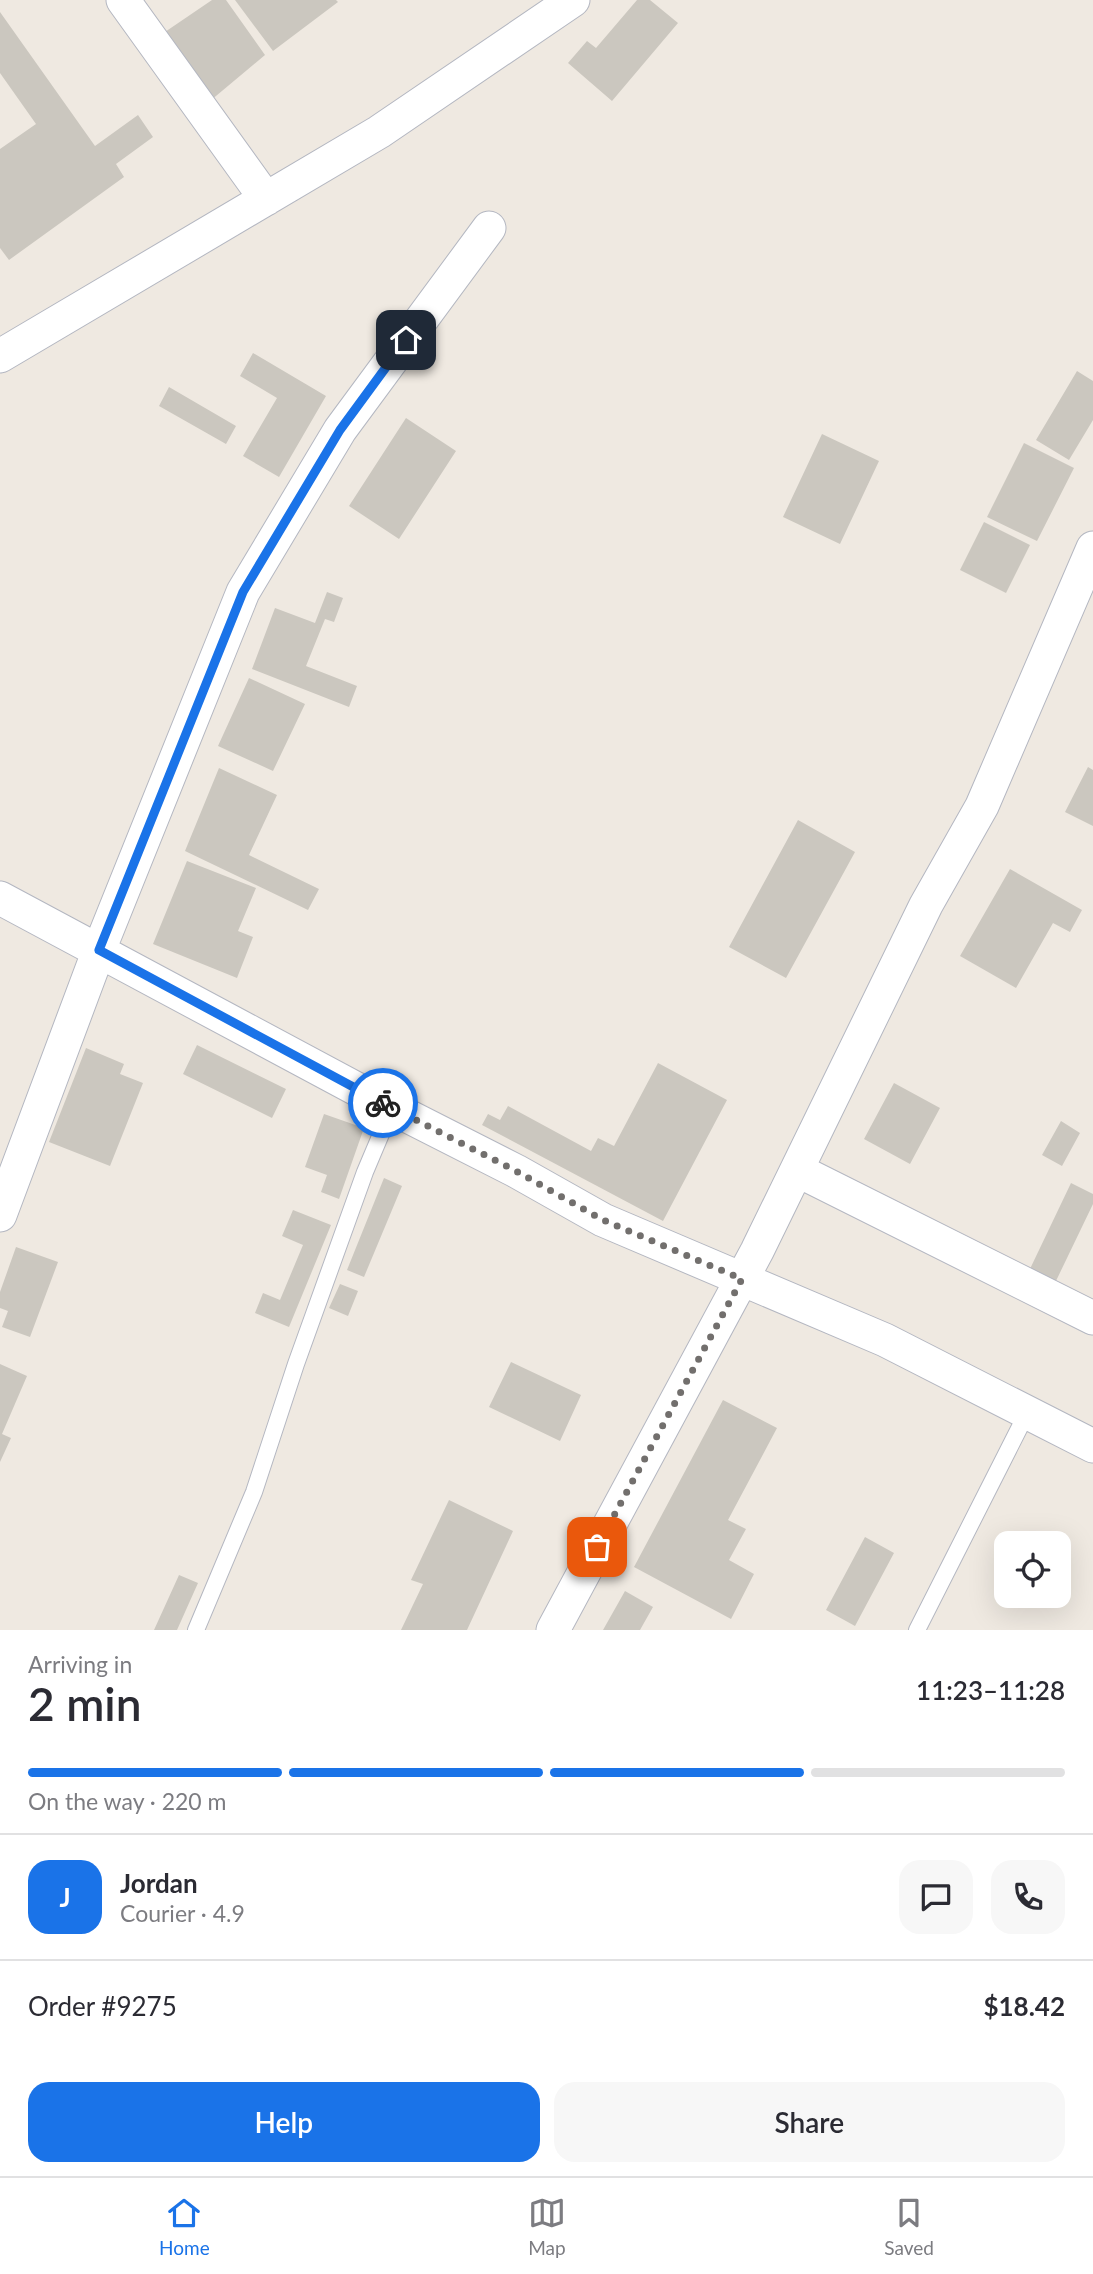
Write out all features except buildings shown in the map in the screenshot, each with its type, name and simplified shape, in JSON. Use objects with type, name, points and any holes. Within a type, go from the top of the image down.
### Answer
[{"type":"street","points":[[123,0],[266,199]]},
{"type":"street","points":[[0,356],[379,132],[573,0]]},
{"type":"street","points":[[0,1216],[99,950],[243,592],[340,430],[489,228]]},
{"type":"street","points":[[553,1630],[742,1279],[926,905],[982,806],[1093,548]]},
{"type":"street","points":[[0,898],[392,1108],[516,1171],[603,1220],[885,1340],[1093,1446]]},
{"type":"street","points":[[797,1170],[1093,1318]]},
{"type":"lane","points":[[196,1630],[254,1493],[296,1364],[365,1172],[392,1108]]},
{"type":"lane","points":[[917,1630],[1027,1413]]},
{"type":"way so far","points":[[383,1103],[516,1171],[603,1220],[742,1279],[597,1547]]},
{"type":"route","points":[[383,1103],[99,950],[243,592],[340,430],[406,340]]}]
